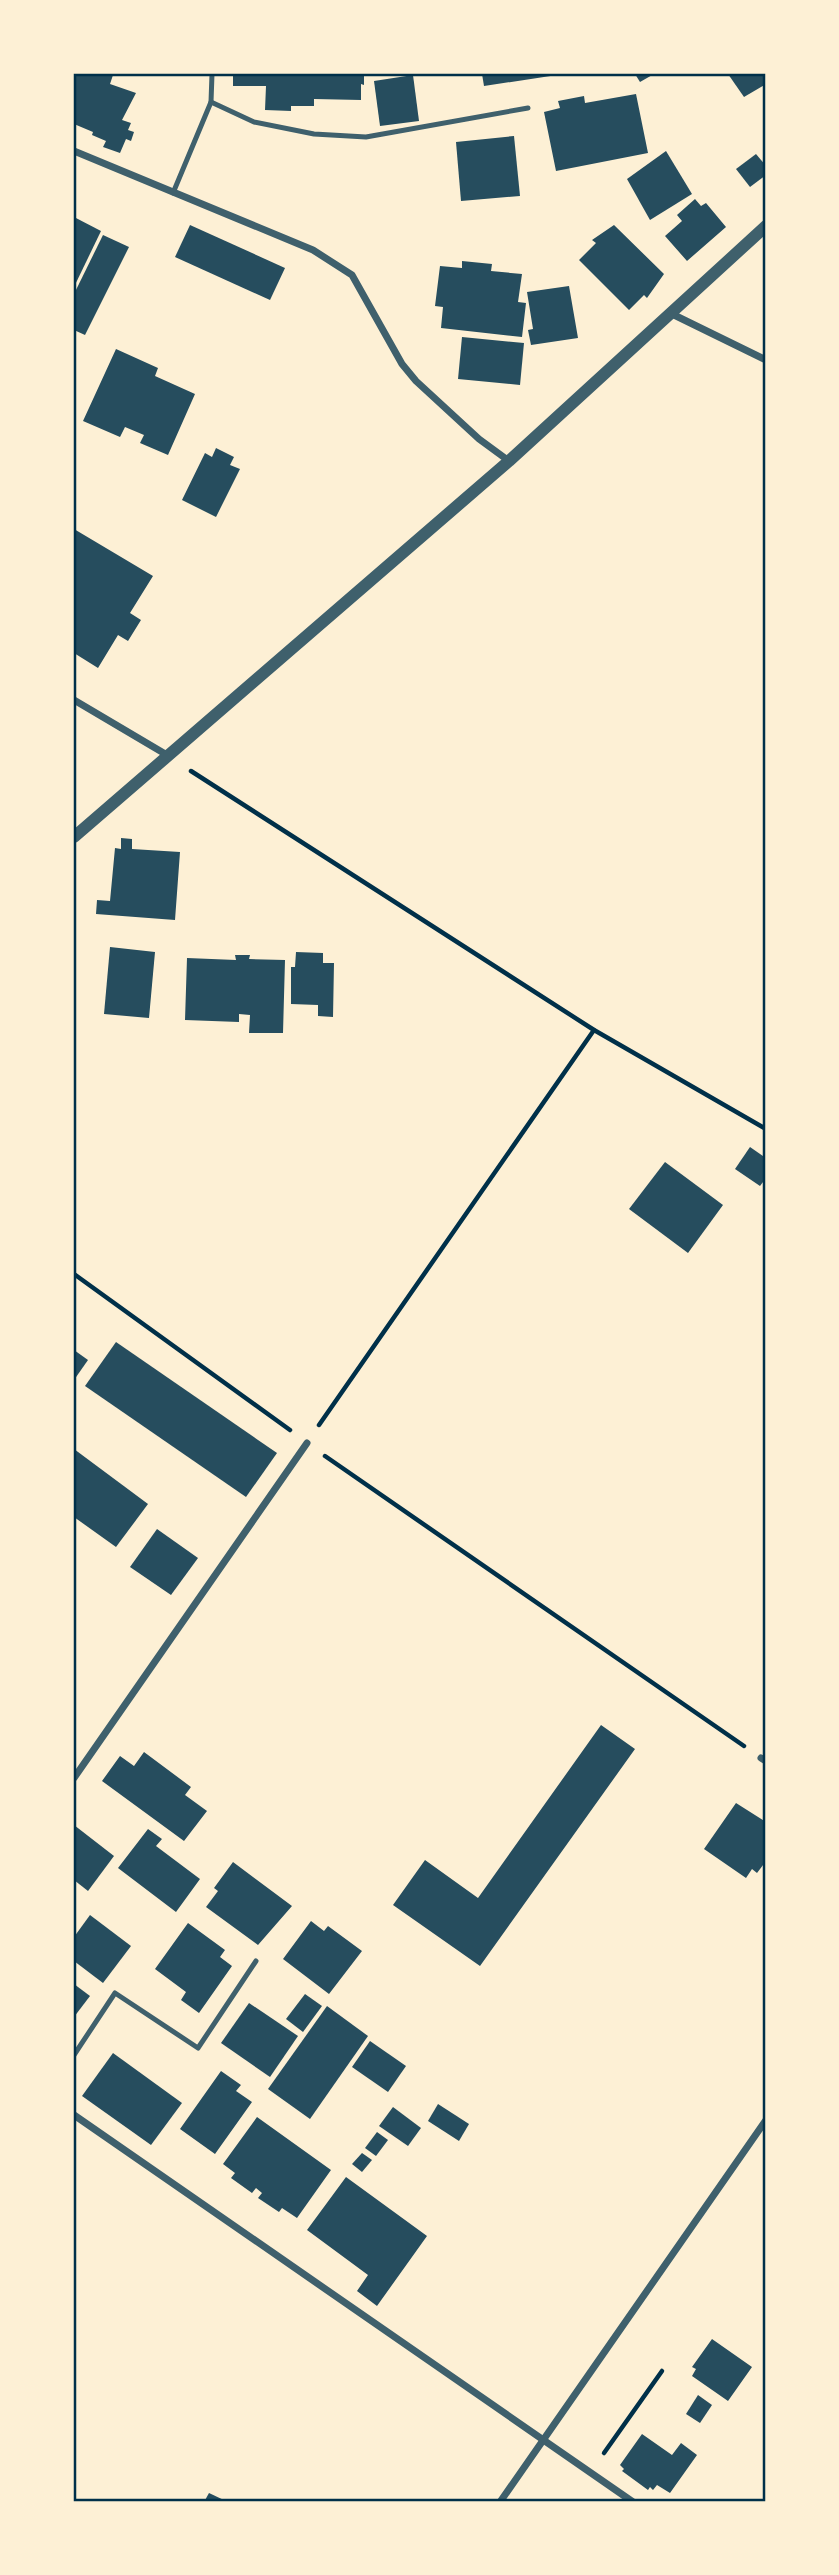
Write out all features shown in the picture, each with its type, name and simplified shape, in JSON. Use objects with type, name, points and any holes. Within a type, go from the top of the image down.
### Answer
[{"type":"street","points":[[74,150],[313,250],[352,275],[402,364],[416,381],[479,439],[509,461]]},
{"type":"street","points":[[74,837],[509,461],[765,226]]},
{"type":"street","points":[[672,314],[765,360]]},
{"type":"street","points":[[74,700],[167,755]]},
{"type":"street","points":[[74,1778],[307,1443]]},
{"type":"street","points":[[74,2115],[633,2501]]},
{"type":"street","points":[[500,2501],[765,2120]]},
{"type":"lane","points":[[173,193],[211,102],[212,74]]},
{"type":"lane","points":[[211,102],[254,122],[314,134],[366,137],[528,108]]},
{"type":"lane","points":[[74,2055],[115,1993],[198,2048],[256,1961]]},
{"type":"path","points":[[167,755],[594,1030],[765,1129]]},
{"type":"path","points":[[307,1443],[594,1030]]},
{"type":"path","points":[[74,1274],[307,1443],[763,1760]]},
{"type":"path","points":[[591,2472],[662,2371]]},
{"type":"building","points":[[74,74],[110,74],[113,75],[110,84],[136,93],[122,120],[131,123],[128,130],[134,132],[131,141],[126,139],[120,153],[103,147],[106,141],[74,124]]},
{"type":"building","points":[[233,74],[364,74],[364,85],[361,84],[361,100],[314,99],[314,106],[291,106],[291,111],[265,110],[266,86],[233,86]]},
{"type":"building","points":[[482,74],[557,74],[557,75],[484,86]]},
{"type":"building","points":[[635,74],[654,74],[640,82]]},
{"type":"building","points":[[728,74],[766,74],[766,84],[744,97]]},
{"type":"building","points":[[413,75],[419,121],[380,126],[374,81]]},
{"type":"building","points":[[636,94],[648,153],[556,171],[544,112],[560,108],[558,101],[584,96],[585,103]]},
{"type":"building","points":[[514,136],[520,196],[461,201],[456,142]]},
{"type":"building","points":[[666,151],[692,194],[650,220],[627,179]]},
{"type":"building","points":[[756,154],[766,166],[766,175],[750,187],[736,169]]},
{"type":"building","points":[[695,199],[701,206],[706,203],[726,227],[687,261],[665,236],[682,221],[677,215]]},
{"type":"building","points":[[74,217],[101,231],[74,287]]},
{"type":"building","points":[[190,225],[285,268],[270,300],[175,257]]},
{"type":"building","points":[[614,225],[664,274],[647,298],[644,295],[629,310],[579,260],[596,243],[592,240]]},
{"type":"building","points":[[103,235],[129,247],[85,335],[74,330],[74,294]]},
{"type":"building","points":[[462,261],[492,264],[491,271],[522,274],[518,302],[526,303],[522,337],[441,328],[443,307],[435,306],[440,266],[462,268]]},
{"type":"building","points":[[569,286],[578,338],[531,345],[528,330],[533,329],[527,292]]},
{"type":"building","points":[[462,337],[524,343],[520,385],[458,379]]},
{"type":"building","points":[[116,349],[158,368],[155,376],[195,394],[168,455],[140,443],[144,435],[125,427],[120,437],[83,421]]},
{"type":"building","points":[[216,448],[234,457],[230,465],[240,469],[216,517],[182,500],[205,453],[212,457]]},
{"type":"building","points":[[74,529],[153,576],[130,613],[141,620],[128,641],[118,635],[98,668],[74,653]]},
{"type":"building","points":[[121,838],[132,839],[132,849],[180,852],[175,920],[96,914],[97,900],[110,901],[115,848],[121,849]]},
{"type":"building","points":[[110,947],[155,952],[149,1018],[104,1014]]},
{"type":"building","points":[[296,952],[323,953],[323,963],[334,963],[333,1017],[318,1016],[318,1005],[291,1004],[291,967],[295,967]]},
{"type":"building","points":[[235,955],[250,955],[249,959],[285,960],[283,1033],[249,1033],[250,1015],[239,1014],[239,1022],[185,1020],[187,958],[236,960]]},
{"type":"building","points":[[750,1147],[766,1158],[766,1178],[760,1186],[735,1169]]},
{"type":"building","points":[[665,1162],[723,1205],[688,1253],[629,1209]]},
{"type":"building","points":[[116,1342],[277,1453],[246,1497],[85,1386]]},
{"type":"building","points":[[74,1350],[88,1360],[74,1380]]},
{"type":"building","points":[[74,1449],[148,1504],[116,1547],[74,1517]]},
{"type":"building","points":[[157,1529],[198,1558],[171,1595],[130,1567]]},
{"type":"building","points":[[601,1725],[635,1749],[480,1966],[393,1905],[425,1860],[478,1898]]},
{"type":"building","points":[[144,1752],[191,1787],[185,1795],[207,1811],[184,1841],[102,1781],[120,1756],[134,1766]]},
{"type":"building","points":[[736,1803],[766,1822],[766,1861],[757,1873],[752,1869],[746,1878],[704,1849]]},
{"type":"building","points":[[74,1825],[114,1856],[88,1891],[74,1880]]},
{"type":"building","points":[[148,1829],[162,1839],[156,1846],[200,1879],[176,1912],[118,1868]]},
{"type":"building","points":[[233,1862],[292,1906],[258,1945],[206,1907],[218,1891],[214,1888]]},
{"type":"building","points":[[90,1915],[131,1946],[103,1983],[74,1961],[74,1937]]},
{"type":"building","points":[[311,1921],[324,1931],[328,1926],[362,1951],[329,1994],[283,1959]]},
{"type":"building","points":[[188,1923],[225,1950],[220,1957],[232,1966],[199,2013],[181,2000],[186,1992],[155,1969]]},
{"type":"building","points":[[74,1984],[90,1996],[74,2017]]},
{"type":"building","points":[[305,1994],[322,2006],[303,2032],[286,2019]]},
{"type":"building","points":[[249,2003],[298,2036],[270,2077],[221,2043]]},
{"type":"building","points":[[327,2006],[368,2036],[310,2119],[268,2089]]},
{"type":"building","points":[[370,2041],[406,2066],[388,2092],[352,2067]]},
{"type":"building","points":[[113,2053],[182,2103],[151,2145],[82,2096]]},
{"type":"building","points":[[221,2071],[241,2085],[236,2091],[252,2102],[215,2154],[180,2129]]},
{"type":"building","points":[[438,2104],[469,2124],[459,2141],[428,2121]]},
{"type":"building","points":[[393,2107],[421,2128],[408,2146],[379,2126]]},
{"type":"building","points":[[257,2117],[331,2170],[297,2218],[282,2208],[279,2212],[258,2198],[262,2193],[256,2188],[252,2193],[231,2178],[235,2173],[223,2164]]},
{"type":"building","points":[[377,2132],[388,2140],[376,2156],[365,2148]]},
{"type":"building","points":[[362,2153],[372,2160],[362,2172],[352,2164]]},
{"type":"building","points":[[346,2177],[427,2236],[377,2306],[357,2291],[368,2275],[307,2230]]},
{"type":"building","points":[[712,2339],[752,2367],[728,2401],[692,2376],[696,2369],[692,2367]]},
{"type":"building","points":[[698,2395],[712,2405],[700,2423],[686,2414]]},
{"type":"building","points":[[642,2434],[672,2455],[681,2443],[697,2455],[670,2493],[657,2485],[653,2490],[650,2487],[648,2490],[622,2471],[624,2469],[620,2465]]},
{"type":"building","points":[[209,2493],[228,2502],[204,2502]]}]
